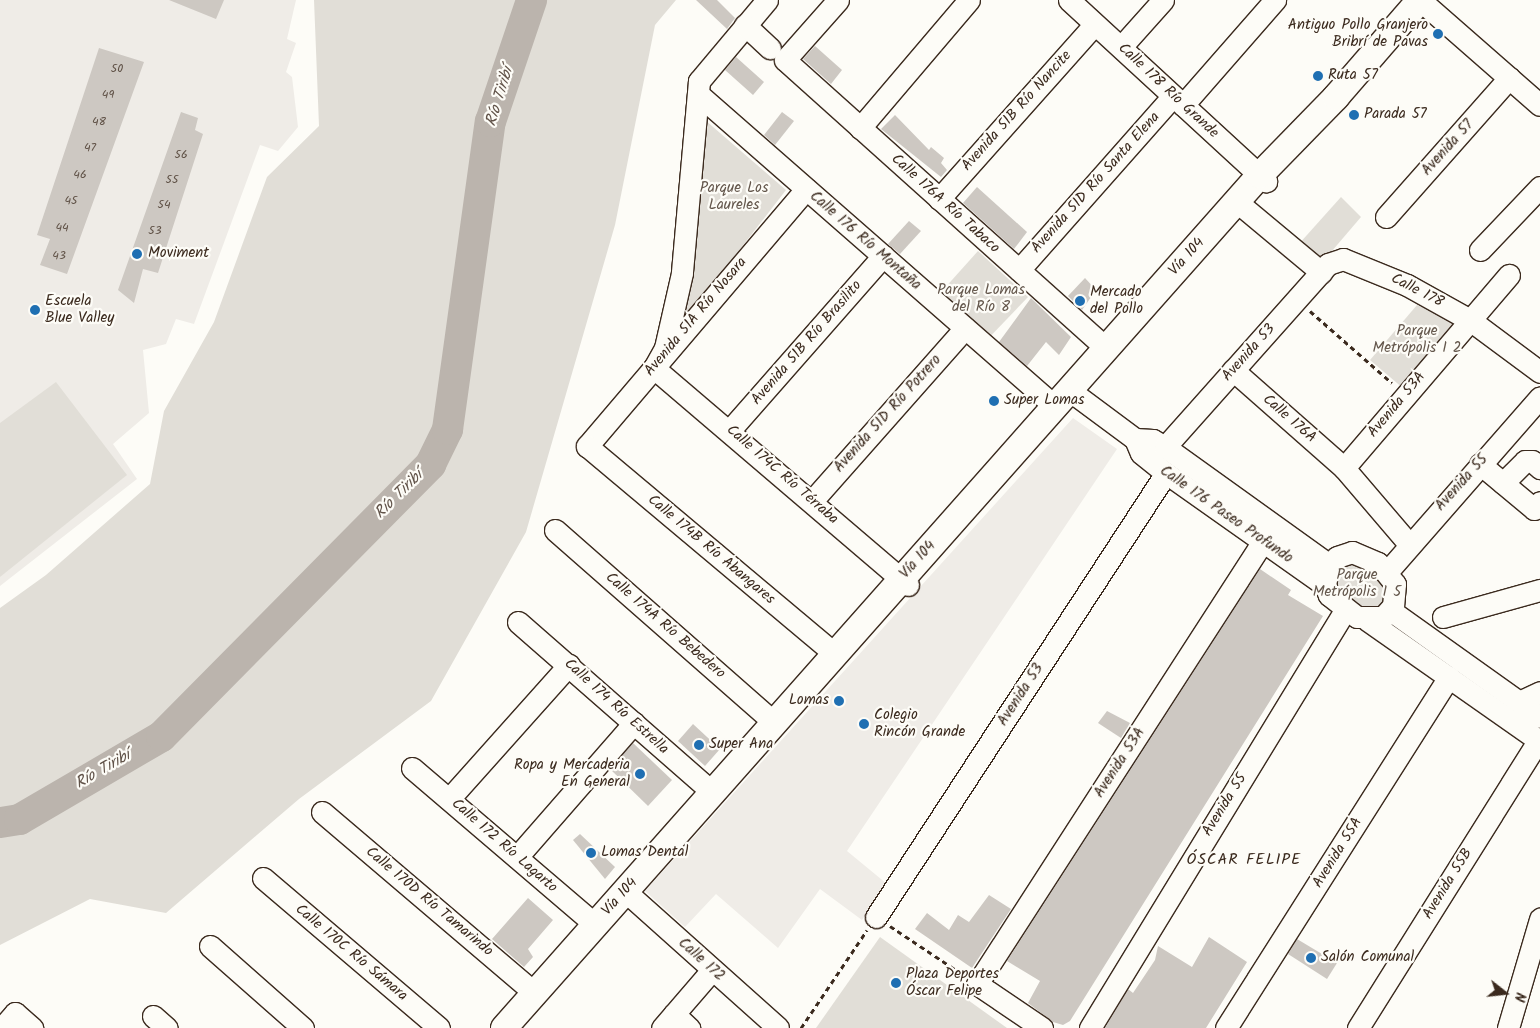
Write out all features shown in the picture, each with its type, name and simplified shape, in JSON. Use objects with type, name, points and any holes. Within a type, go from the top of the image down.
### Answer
[{"type":"main road","name":"Vía 104","points":[[1067,398],[1106,348],[1263,178],[1420,0]]},
{"type":"main road","name":"Vía 104","points":[[504,1028],[596,925],[629,894],[1067,398],[1243,207],[1263,178]]},
{"type":"main road","name":"Vía 104","points":[[515,1028],[774,723],[835,654],[905,582]]},
{"type":"street","points":[[654,368],[665,348],[682,272],[698,94],[704,72],[767,0]]},
{"type":"street","points":[[777,54],[838,0]]},
{"type":"street","points":[[860,128],[969,0]]},
{"type":"street","name":"Calle 178 Río Grande","points":[[1069,0],[1263,178]]},
{"type":"street","points":[[1121,47],[1163,0]]},
{"type":"street","name":"Avenida 51D Río Santa Elena","points":[[1019,270],[1275,0]]},
{"type":"street","points":[[1420,0],[1540,105]]},
{"type":"street","name":"Avenida 51B Río Nancite","points":[[939,199],[1095,24]]},
{"type":"street","name":"Calle 176A Río Tabaco","points":[[745,25],[1106,348]]},
{"type":"street","name":"Avenida 57","points":[[1386,217],[1509,78]]},
{"type":"street","name":"Calle 176 Río Montaña","points":[[698,94],[965,328],[1067,398]]},
{"type":"street","points":[[1480,250],[1540,187]]},
{"type":"street","name":"Avenida 51A Río Nosara","points":[[586,446],[806,189]]},
{"type":"street","points":[[1243,207],[1329,266]]},
{"type":"street","name":"Avenida 51B Río Brasilito","points":[[730,430],[883,256]]},
{"type":"street","name":"Calle 178","points":[[1329,266],[1352,261],[1407,285],[1470,320],[1540,372]]},
{"type":"street","name":"Avenida 53","points":[[1165,447],[1296,300],[1329,266]]},
{"type":"street","name":"Avenida 53A","points":[[1344,468],[1509,275]]},
{"type":"street","name":"Avenida 51D Río Potrero","points":[[812,501],[965,328]]},
{"type":"street","name":"Calle 174C Río Térraba","points":[[654,368],[730,430],[905,582]]},
{"type":"street","name":"Calle 176A","points":[[1233,370],[1344,468],[1408,543]]},
{"type":"street","name":"Avenida 55","points":[[1387,572],[1408,543],[1540,397]]},
{"type":"street","name":"Calle 176 Paseo Profundo","points":[[1067,398],[1135,438],[1153,440],[1165,447],[1327,575]]},
{"type":"street","name":"Calle 176 Paseo Profundo","points":[[1135,438],[1141,453],[1166,473],[1263,541],[1327,575]]},
{"type":"street","name":"Calle 174B Río Abangares","points":[[586,446],[835,654]]},
{"type":"street","points":[[1503,483],[1525,461],[1532,461],[1540,468]]},
{"type":"street","points":[[1480,464],[1534,509],[1540,502]]},
{"type":"street","name":"Avenida 53","points":[[876,916],[1166,473]]},
{"type":"street","name":"Calle 174A Río Bebedero","points":[[555,530],[774,723]]},
{"type":"street","name":"Avenida 53A","points":[[977,984],[1263,541]]},
{"type":"street","points":[[1367,620],[1383,617],[1390,610],[1396,594],[1387,572],[1368,556],[1352,552],[1337,557],[1327,575],[1329,595],[1346,609],[1367,620],[1539,741]]},
{"type":"street","points":[[1443,616],[1540,590]]},
{"type":"street","name":"Avenida 55","points":[[1090,1028],[1346,609]]},
{"type":"street","points":[[1390,610],[1540,716]]},
{"type":"street","name":"Calle 174 Río Estrella","points":[[518,622],[713,793]]},
{"type":"street","points":[[449,799],[569,665]]},
{"type":"street","name":"Avenida 55A","points":[[1226,1028],[1449,677]]},
{"type":"street","points":[[1519,702],[1540,692]]},
{"type":"street","points":[[517,858],[634,723]]},
{"type":"street","name":"Avenida 55B","points":[[1358,1028],[1539,741]]},
{"type":"street","name":"Calle 172 Río Lagarto","points":[[412,768],[596,925]]},
{"type":"street","name":"Calle 170D Río Tamarindo","points":[[322,812],[535,992]]},
{"type":"street","name":"Calle 170C Río Sámara","points":[[263,878],[439,1028]]},
{"type":"street","name":"Calle 172","points":[[629,894],[772,1026]]},
{"type":"street","points":[[1508,1028],[1540,919]]},
{"type":"street","points":[[210,946],[303,1028]]},
{"type":"street","points":[[675,1023],[712,970]]},
{"type":"street","points":[[977,984],[1042,1028]]},
{"type":"street","points":[[9,1021],[32,1028]]},
{"type":"path","points":[[1296,300],[1406,395]]},
{"type":"path","points":[[801,1028],[876,916],[977,984]]},
{"type":"shaded area","points":[[0,0],[296,0],[287,39],[296,43],[286,72],[292,77],[298,127],[278,151],[260,145],[194,324],[176,319],[166,344],[143,350],[149,413],[113,444],[137,479],[0,586]]},
{"type":"shaded area","name":"Colegio Rincón Grande","points":[[1073,418],[1117,449],[847,851],[887,884],[862,920],[820,889],[778,948],[716,894],[685,927],[645,891]]},
{"type":"green space","points":[[314,0],[676,0],[655,25],[615,225],[526,532],[431,701],[299,799],[166,913],[90,899],[0,945],[0,608],[46,575],[150,484],[164,411],[214,322],[267,177],[319,126]]},
{"type":"green space","name":"Parque Los Laureles","points":[[705,120],[786,190],[672,337]]},
{"type":"green space","points":[[1341,197],[1361,217],[1320,265],[1298,245]]},
{"type":"green space","name":"Parque Lomas del Río 8","points":[[978,251],[1028,297],[983,344],[934,300]]},
{"type":"green space","name":"Parque Metrópolis I 2","points":[[1417,305],[1462,324],[1404,389],[1370,360]]},
{"type":"green space","points":[[56,382],[127,475],[0,577],[0,423]]},
{"type":"green space","name":"Parque Metrópolis I 5","points":[[1365,562],[1388,587],[1382,610],[1344,604],[1330,576],[1340,563]]},
{"type":"green space","name":"Plaza Deportes Óscar Felipe","points":[[880,937],[1007,1028],[816,1028]]},
{"type":"building","points":[[169,0],[224,0],[216,19]]},
{"type":"building","points":[[696,0],[717,0],[735,18],[727,29]]},
{"type":"building","points":[[815,46],[842,70],[831,84],[803,59]]},
{"type":"building","points":[[99,48],[144,62],[67,274],[40,265],[50,239],[37,235]]},
{"type":"building","points":[[736,57],[764,82],[753,95],[725,70]]},
{"type":"building","points":[[181,112],[198,118],[195,130],[203,134],[158,273],[143,269],[134,303],[118,290]]},
{"type":"building","points":[[782,112],[794,121],[775,145],[764,135]]},
{"type":"building","points":[[895,115],[929,150],[931,147],[944,158],[941,163],[947,170],[941,177],[881,129]]},
{"type":"building","points":[[977,187],[1027,232],[1014,249],[963,203]]},
{"type":"building","points":[[909,221],[921,231],[900,254],[888,244]]},
{"type":"building","name":"Mercado del Pollo","points":[[1085,278],[1096,290],[1082,310],[1068,296]]},
{"type":"building","points":[[1031,298],[1071,337],[1059,355],[1046,342],[1027,366],[999,342]]},
{"type":"building","points":[[1260,569],[1291,590],[1288,595],[1323,616],[1070,1021],[1063,1025],[1053,1022],[1028,1003],[1040,981],[1007,961]]},
{"type":"building","points":[[1107,711],[1130,723],[1121,738],[1098,723]]},
{"type":"building","name":"Super Ana","points":[[693,724],[720,749],[705,766],[678,741]]},
{"type":"building","name":"Ropa y Mercaderia En General","points":[[633,743],[672,780],[648,806],[610,769]]},
{"type":"building","name":"Lomas Dental","points":[[580,834],[615,867],[605,879],[573,840]]},
{"type":"building","points":[[989,895],[1011,909],[972,968],[915,929],[927,913],[949,930],[958,915],[969,922]]},
{"type":"building","points":[[528,898],[553,920],[528,949],[533,957],[524,967],[492,939]]},
{"type":"building","points":[[1209,937],[1247,962],[1206,1028],[1105,1028],[1128,989],[1133,993],[1155,960],[1158,946],[1192,967]]},
{"type":"building","name":"Salón Comunal","points":[[1297,939],[1337,963],[1327,979],[1288,954]]},
{"type":"waterway","name":"Río Tiribí","points":[[0,822],[19,819],[161,736],[430,464],[447,429],[490,121],[531,0]]},
{"type":"place","name":"Antiguo Pollo Granjero Bribrí de Pavas","points":[[1438,34]]},
{"type":"place","name":"Ruta 57","points":[[1318,76]]},
{"type":"place","name":"Parada 57","points":[[1354,115]]},
{"type":"place","name":"Moviment","points":[[137,254]]},
{"type":"place","name":"Mercado del Pollo","points":[[1080,301]]},
{"type":"place","name":"Escuela Blue Valley","points":[[35,310]]},
{"type":"place","name":"Super Lomas","points":[[994,401]]},
{"type":"place","name":"Lomas","points":[[839,701]]},
{"type":"place","name":"Colegio Rincón Grande","points":[[864,724]]},
{"type":"place","name":"Super Ana","points":[[699,745]]},
{"type":"place","name":"Ropa y Mercaderia En General","points":[[640,774]]},
{"type":"place","name":"Lomas Dental","points":[[591,853]]},
{"type":"place","name":"Salón Comunal","points":[[1311,958]]},
{"type":"place","name":"Plaza Deportes Óscar Felipe","points":[[896,983]]},
{"type":"district","name":"ÓSCAR FELIPE","points":[[1244,860]]}]
